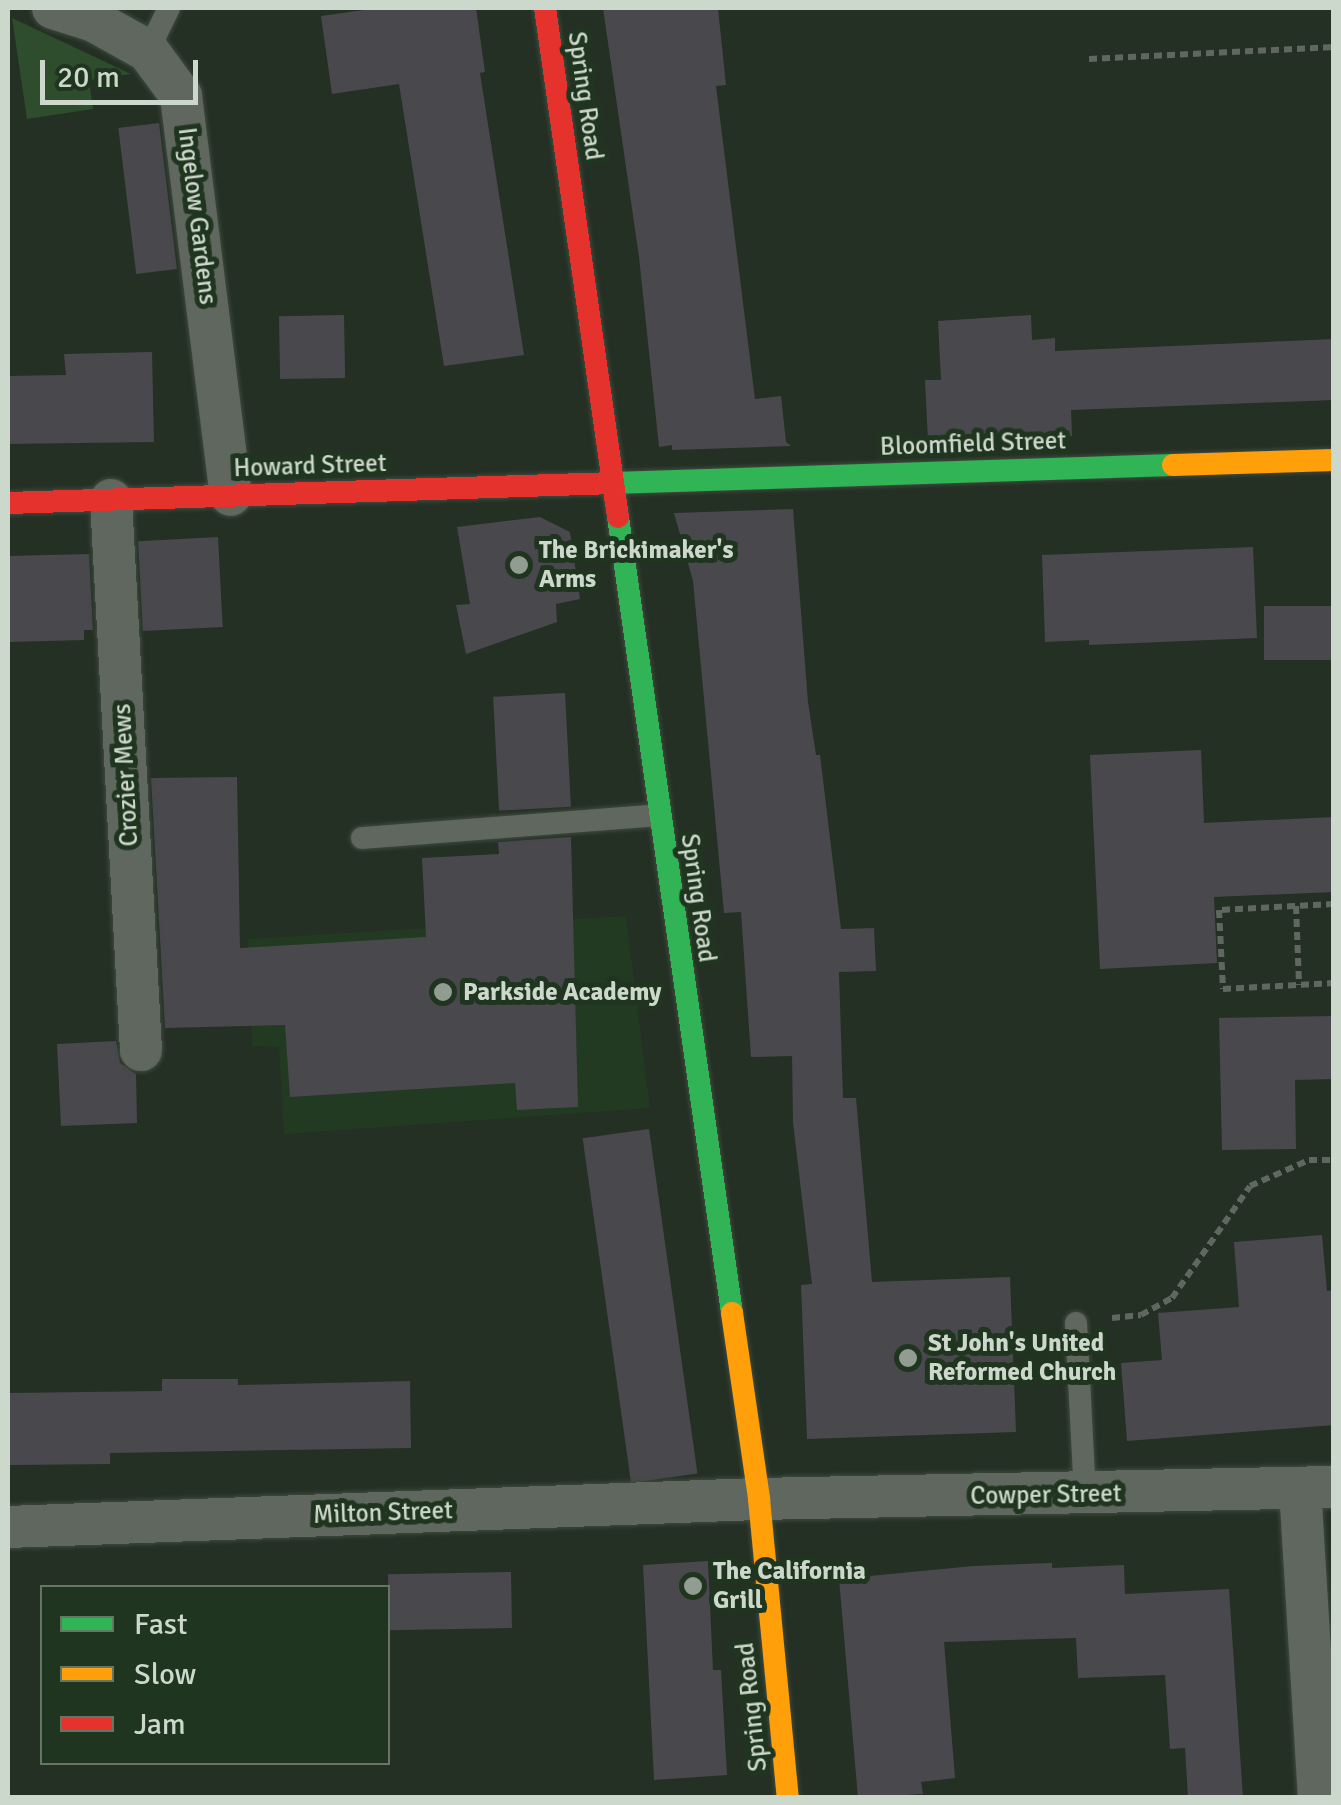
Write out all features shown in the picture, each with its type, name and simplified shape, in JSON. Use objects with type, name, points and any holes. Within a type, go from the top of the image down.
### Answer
[{"type":"street","name":"Ingelow Gardens","points":[[53,8],[94,22],[148,51],[181,96],[231,496]]},
{"type":"street","name":"Spring Road","points":[[545,8],[758,1499],[788,1798]]},
{"type":"street","name":"Bloomfield Street","points":[[614,484],[1334,460]]},
{"type":"street","name":"Howard Street","points":[[8,503],[614,484]]},
{"type":"street","name":"Crozier Mews","points":[[111,500],[141,1050]]},
{"type":"street","name":"Cowper Street","points":[[758,1499],[1317,1487]]},
{"type":"street","points":[[1317,1487],[1319,1798]]},
{"type":"street","name":"Milton Street","points":[[8,1527],[758,1499]]},
{"type":"lane","points":[[148,51],[168,8]]},
{"type":"lane","points":[[362,838],[658,815]]},
{"type":"lane","points":[[1076,1323],[1086,1494]]},
{"type":"path","points":[[1089,59],[1334,46]]},
{"type":"path","points":[[1334,904],[1219,910],[1223,989],[1334,983]]},
{"type":"path","points":[[1296,906],[1299,985]]},
{"type":"path","points":[[1076,1323],[1141,1315],[1172,1298],[1213,1233],[1250,1186],[1309,1160],[1334,1160]]},
{"type":"shaded area","points":[[12,18],[131,74],[89,80],[93,109],[27,119]]},
{"type":"shaded area","name":"Parkside Academy","points":[[626,916],[650,1108],[284,1134],[279,1047],[252,1046],[248,939]]},
{"type":"building","points":[[378,8],[476,8],[485,72],[480,73],[524,355],[444,366],[399,84],[332,94],[321,16]]},
{"type":"building","points":[[603,8],[718,8],[726,85],[716,86],[755,399],[781,396],[786,442],[791,446],[672,450],[672,445],[659,447],[639,257]]},
{"type":"building","points":[[159,123],[177,269],[136,274],[118,128]]},
{"type":"building","points":[[344,315],[345,378],[280,379],[279,316]]},
{"type":"building","points":[[1031,315],[1032,340],[1055,338],[1055,351],[1334,339],[1334,400],[1071,410],[1072,436],[928,442],[925,380],[941,380],[938,321]]},
{"type":"building","points":[[152,352],[154,442],[8,444],[8,376],[66,375],[64,354]]},
{"type":"building","points":[[793,509],[808,702],[816,755],[820,755],[841,929],[874,928],[876,971],[839,972],[843,1098],[856,1098],[872,1282],[1010,1277],[1016,1432],[807,1439],[801,1285],[812,1284],[793,1122],[792,1056],[751,1057],[741,912],[724,913],[693,581],[674,513]]},
{"type":"building","name":"The Brickimaker's Arms","points":[[540,517],[570,532],[580,599],[556,604],[557,622],[466,654],[456,605],[470,604],[457,527]]},
{"type":"building","points":[[218,537],[223,627],[143,631],[138,541]]},
{"type":"building","points":[[1253,547],[1257,638],[1089,645],[1089,640],[1045,642],[1042,555]]},
{"type":"building","points":[[89,554],[93,630],[84,630],[84,640],[8,642],[8,556]]},
{"type":"building","points":[[1264,606],[1334,606],[1334,660],[1264,660]]},
{"type":"building","points":[[565,693],[571,807],[499,811],[493,697]]},
{"type":"building","points":[[1201,750],[1204,823],[1334,817],[1334,892],[1214,897],[1217,963],[1100,969],[1090,755]]},
{"type":"building","name":"Parkside Academy","points":[[237,777],[240,948],[426,937],[422,858],[499,854],[498,842],[571,837],[578,1107],[517,1110],[515,1083],[290,1097],[285,1025],[165,1028],[151,778]]},
{"type":"building","points":[[1334,1016],[1334,1079],[1295,1080],[1296,1149],[1222,1150],[1219,1018]]},
{"type":"building","points":[[116,1041],[120,1063],[136,1074],[137,1123],[61,1126],[57,1044]]},
{"type":"building","points":[[649,1129],[697,1474],[631,1483],[583,1138]]},
{"type":"building","points":[[1322,1235],[1327,1291],[1334,1290],[1334,1425],[1127,1441],[1121,1363],[1162,1360],[1158,1313],[1239,1307],[1234,1242]]},
{"type":"building","points":[[162,1379],[238,1379],[238,1385],[410,1381],[411,1448],[110,1453],[110,1464],[8,1465],[8,1393],[162,1391]]},
{"type":"building","points":[[708,1561],[713,1670],[721,1670],[727,1775],[654,1780],[643,1565]]},
{"type":"building","points":[[1052,1563],[1052,1568],[1124,1565],[1125,1594],[1229,1589],[1243,1798],[1188,1798],[1185,1748],[1170,1749],[1165,1675],[1078,1678],[1076,1638],[944,1642],[955,1778],[921,1782],[923,1794],[858,1798],[839,1579]]},
{"type":"building","points":[[511,1572],[512,1628],[390,1630],[388,1574]]},
{"type":"traffic: fast","points":[[613,483],[1173,465]]},
{"type":"traffic: fast","points":[[618,517],[732,1313]]},
{"type":"traffic: slow","points":[[1173,465],[1334,460]]},
{"type":"traffic: slow","points":[[732,1313],[759,1499],[788,1798]]},
{"type":"traffic: jam","points":[[545,8],[618,517]]},
{"type":"traffic: jam","points":[[8,503],[613,483]]},
{"type":"place","name":"The Brickimaker's Arms","points":[[519,565]]},
{"type":"place","name":"Parkside Academy","points":[[443,992]]},
{"type":"place","name":"St John's United Reformed Church","points":[[908,1358]]},
{"type":"place","name":"The California Grill","points":[[693,1586]]}]
